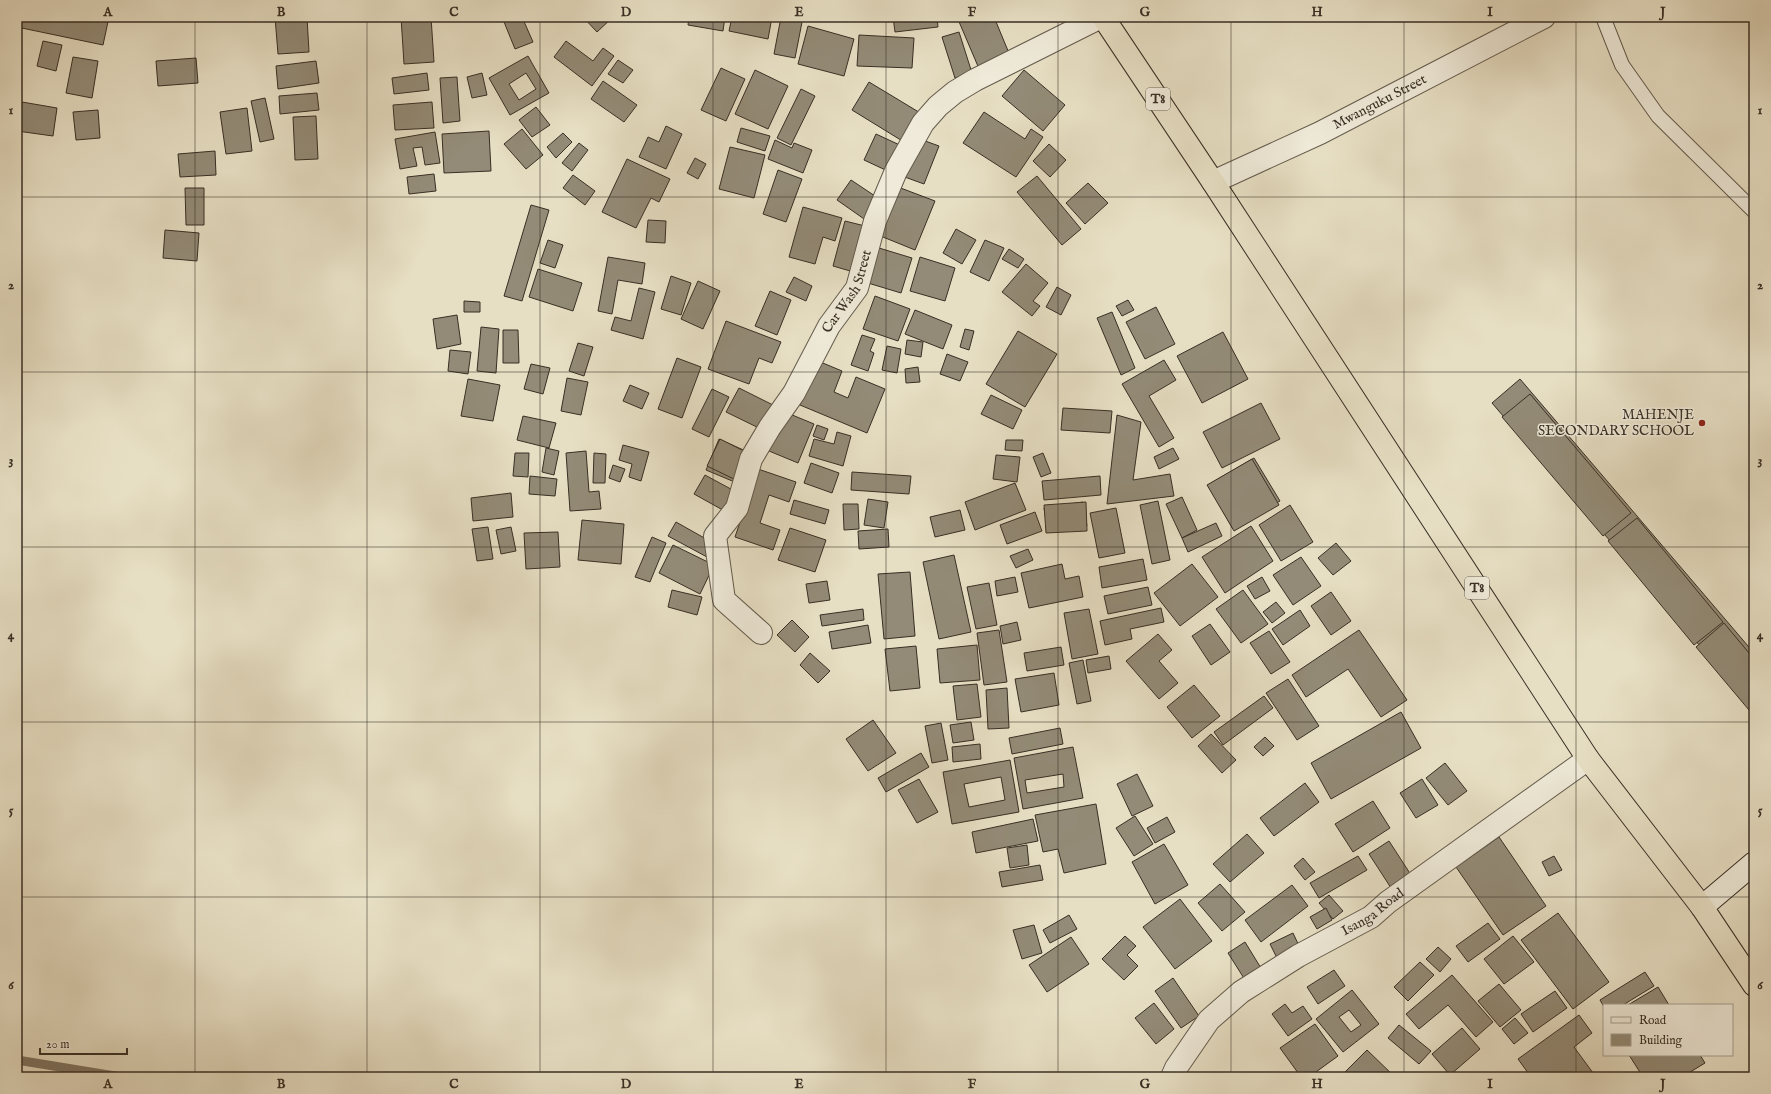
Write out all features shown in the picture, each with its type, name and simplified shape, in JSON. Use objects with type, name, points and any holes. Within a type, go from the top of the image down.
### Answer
[{"type":"highway","name":"T8","points":[[1102,17],[1213,182],[1588,759],[1702,907],[1754,985]]},
{"type":"street","name":"Car Wash Street","points":[[762,633],[724,600],[715,536],[737,508],[752,459],[770,427],[794,393],[829,326],[857,288],[875,221],[896,171],[923,123],[938,106],[955,92],[981,77],[1102,17]]},
{"type":"street","name":"Mwanguku Street","points":[[1213,182],[1320,133],[1544,17]]},
{"type":"street","name":"Isanga Road","points":[[1172,1077],[1176,1068],[1209,1020],[1241,992],[1298,956],[1371,917],[1388,902],[1588,759]]},
{"type":"street","points":[[1702,907],[1754,863]]},
{"type":"lane","points":[[1603,17],[1622,65],[1658,116],[1754,211]]},
{"type":"building","points":[[17,17],[109,17],[103,45],[17,27]]},
{"type":"building","points":[[275,17],[307,17],[309,52],[278,54]]},
{"type":"building","points":[[401,17],[431,17],[434,62],[404,64]]},
{"type":"building","points":[[502,17],[522,17],[533,42],[515,49]]},
{"type":"building","points":[[583,17],[613,17],[597,32]]},
{"type":"building","points":[[689,17],[725,17],[723,31],[688,25]]},
{"type":"building","points":[[732,17],[772,17],[768,39],[729,31]]},
{"type":"building","points":[[781,17],[803,17],[795,58],[774,54]]},
{"type":"building","points":[[893,17],[937,17],[938,27],[895,32]]},
{"type":"building","points":[[957,17],[994,17],[1011,58],[980,71]]},
{"type":"building","points":[[808,26],[854,39],[844,76],[798,64]]},
{"type":"building","points":[[959,32],[972,73],[955,78],[942,37]]},
{"type":"building","points":[[859,35],[914,38],[912,68],[857,66]]},
{"type":"building","points":[[43,41],[62,45],[56,71],[37,66]]},
{"type":"building","points":[[566,41],[593,61],[603,48],[614,56],[592,86],[554,57]]},
{"type":"building","points":[[528,56],[549,93],[510,115],[489,78]],"holes":[[[526,73],[536,89],[519,100],[509,84]]]},
{"type":"building","points":[[73,57],[98,61],[92,98],[66,93]]},
{"type":"building","points":[[196,58],[198,83],[158,86],[156,61]]},
{"type":"building","points":[[618,60],[633,70],[623,83],[608,74]]},
{"type":"building","points":[[316,61],[319,83],[278,89],[276,66]]},
{"type":"building","points":[[721,68],[745,79],[726,121],[701,110]]},
{"type":"building","points":[[755,70],[788,86],[768,129],[735,114]]},
{"type":"building","points":[[1024,70],[1065,105],[1043,131],[1002,96]]},
{"type":"building","points":[[427,73],[429,90],[394,94],[392,78]]},
{"type":"building","points":[[482,73],[487,95],[472,98],[467,77]]},
{"type":"building","points":[[457,77],[460,121],[443,123],[440,78]]},
{"type":"building","points":[[603,81],[637,105],[624,122],[591,99]]},
{"type":"building","points":[[869,82],[922,114],[904,142],[852,110]]},
{"type":"building","points":[[801,89],[815,96],[791,145],[777,138]]},
{"type":"building","points":[[317,93],[319,110],[280,114],[279,96]]},
{"type":"building","points":[[265,98],[274,139],[260,142],[251,101]]},
{"type":"building","points":[[22,102],[57,108],[53,136],[17,131]]},
{"type":"building","points":[[432,102],[434,128],[395,130],[393,105]]},
{"type":"building","points":[[536,107],[550,125],[532,137],[519,120]]},
{"type":"building","points":[[247,108],[252,151],[226,154],[220,112]]},
{"type":"building","points":[[98,110],[100,138],[76,140],[73,112]]},
{"type":"building","points":[[984,112],[1025,139],[1031,129],[1043,137],[1016,177],[963,143]]},
{"type":"building","points":[[316,116],[318,159],[295,160],[293,117]]},
{"type":"building","points":[[666,126],[682,134],[666,169],[639,157],[648,137],[659,142]]},
{"type":"building","points":[[741,128],[770,136],[765,151],[737,142]]},
{"type":"building","points":[[522,129],[543,155],[526,169],[504,144]]},
{"type":"building","points":[[489,131],[491,171],[444,173],[442,134]]},
{"type":"building","points":[[435,132],[440,163],[425,165],[422,147],[413,148],[417,166],[400,169],[395,139]]},
{"type":"building","points":[[563,133],[572,142],[556,158],[547,147]]},
{"type":"building","points":[[876,134],[904,147],[892,173],[864,160]]},
{"type":"building","points":[[917,138],[939,146],[924,184],[902,176]]},
{"type":"building","points":[[775,140],[792,148],[794,143],[812,150],[803,173],[768,159]]},
{"type":"building","points":[[579,143],[588,150],[572,171],[562,163]]},
{"type":"building","points":[[1049,144],[1066,160],[1050,177],[1033,161]]},
{"type":"building","points":[[730,147],[765,155],[754,198],[719,189]]},
{"type":"building","points":[[215,151],[216,175],[180,177],[178,154]]},
{"type":"building","points":[[695,158],[706,164],[698,179],[687,173]]},
{"type":"building","points":[[627,159],[670,179],[659,202],[651,198],[636,228],[602,212]]},
{"type":"building","points":[[778,170],[802,179],[786,222],[763,214]]},
{"type":"building","points":[[434,174],[436,191],[409,194],[407,177]]},
{"type":"building","points":[[573,175],[595,191],[585,205],[563,188]]},
{"type":"building","points":[[1037,176],[1081,229],[1062,245],[1017,192]]},
{"type":"building","points":[[851,180],[881,200],[867,221],[837,200]]},
{"type":"building","points":[[1088,183],[1108,203],[1085,224],[1066,203]]},
{"type":"building","points":[[898,187],[935,201],[915,250],[878,235]]},
{"type":"building","points":[[185,188],[204,188],[204,225],[186,225]]},
{"type":"building","points":[[531,205],[549,210],[522,301],[504,296]]},
{"type":"building","points":[[803,207],[842,218],[835,241],[823,237],[815,264],[789,257]]},
{"type":"building","points":[[648,220],[666,221],[665,243],[646,242]]},
{"type":"building","points":[[845,221],[869,227],[857,273],[833,266]]},
{"type":"building","points":[[956,229],[976,240],[962,264],[943,253]]},
{"type":"building","points":[[165,230],[199,233],[197,261],[163,258]]},
{"type":"building","points":[[548,240],[563,245],[555,268],[540,263]]},
{"type":"building","points":[[985,240],[1004,248],[989,281],[970,272]]},
{"type":"building","points":[[879,248],[912,258],[901,293],[868,283]]},
{"type":"building","points":[[1009,249],[1024,259],[1018,268],[1002,259]]},
{"type":"building","points":[[608,257],[645,263],[642,284],[618,280],[612,314],[598,311]]},
{"type":"building","points":[[920,257],[955,268],[945,301],[910,291]]},
{"type":"building","points":[[1026,264],[1048,283],[1033,301],[1040,306],[1032,316],[1002,292]]},
{"type":"building","points":[[538,269],[582,283],[573,311],[529,297]]},
{"type":"building","points":[[671,276],[691,283],[681,315],[661,309]]},
{"type":"building","points":[[794,277],[812,286],[806,301],[786,292]]},
{"type":"building","points":[[698,281],[720,291],[703,329],[681,319]]},
{"type":"building","points":[[1057,287],[1071,295],[1061,315],[1046,307]]},
{"type":"building","points":[[639,288],[655,292],[643,339],[611,330],[615,317],[631,321]]},
{"type":"building","points":[[770,291],[791,300],[777,335],[755,326]]},
{"type":"building","points":[[875,296],[910,309],[898,341],[863,329]]},
{"type":"building","points":[[1128,300],[1134,310],[1122,316],[1116,306]]},
{"type":"building","points":[[464,301],[480,302],[480,312],[464,312]]},
{"type":"building","points":[[1156,307],[1175,344],[1145,359],[1126,322]]},
{"type":"building","points":[[915,310],[952,325],[943,349],[905,334]]},
{"type":"building","points":[[1112,312],[1135,368],[1121,375],[1097,318]]},
{"type":"building","points":[[457,315],[461,344],[437,349],[433,319]]},
{"type":"building","points":[[726,321],[781,342],[772,363],[759,358],[749,384],[708,369]]},
{"type":"building","points":[[481,327],[499,329],[496,373],[477,371]]},
{"type":"building","points":[[965,329],[974,331],[969,350],[960,347]]},
{"type":"building","points":[[503,330],[518,330],[519,363],[503,363]]},
{"type":"building","points":[[1018,331],[1057,354],[1025,407],[986,384]]},
{"type":"building","points":[[1223,332],[1248,379],[1202,403],[1177,356]]},
{"type":"building","points":[[862,335],[875,339],[870,351],[874,353],[868,371],[851,365]]},
{"type":"building","points":[[907,340],[923,342],[921,357],[905,354]]},
{"type":"building","points":[[578,343],[593,347],[584,376],[569,371]]},
{"type":"building","points":[[887,346],[901,349],[897,373],[882,370]]},
{"type":"building","points":[[450,350],[471,352],[468,374],[448,371]]},
{"type":"building","points":[[947,354],[968,362],[960,381],[940,374]]},
{"type":"building","points":[[677,358],[701,367],[682,418],[658,409]]},
{"type":"building","points":[[1164,360],[1176,380],[1149,396],[1174,438],[1159,447],[1122,384]]},
{"type":"building","points":[[818,361],[842,371],[834,392],[848,398],[856,377],[885,389],[867,433],[800,405]]},
{"type":"building","points":[[531,364],[550,368],[543,394],[524,389]]},
{"type":"building","points":[[918,367],[920,382],[906,383],[905,369]]},
{"type":"building","points":[[567,378],[588,382],[581,415],[561,411]]},
{"type":"building","points":[[468,379],[500,385],[493,421],[461,416]]},
{"type":"building","points":[[1520,379],[1754,653],[1754,709],[1492,403]]},
{"type":"building","points":[[630,385],[649,393],[642,409],[623,401]]},
{"type":"building","points":[[739,388],[775,406],[763,430],[726,412]]},
{"type":"building","points":[[712,389],[729,397],[709,437],[692,429]]},
{"type":"building","points":[[1530,394],[1631,513],[1603,536],[1502,417]]},
{"type":"building","points":[[991,395],[1022,410],[1013,429],[981,414]]},
{"type":"building","points":[[1261,403],[1280,439],[1222,468],[1203,432]]},
{"type":"building","points":[[1063,408],[1112,411],[1110,433],[1061,430]]},
{"type":"building","points":[[785,412],[814,424],[798,463],[769,451]]},
{"type":"building","points":[[1117,415],[1141,422],[1133,480],[1170,474],[1174,496],[1107,504]]},
{"type":"building","points":[[523,416],[556,423],[549,448],[517,440]]},
{"type":"building","points":[[817,425],[828,429],[824,440],[813,436]]},
{"type":"building","points":[[837,432],[851,436],[843,466],[809,456],[814,439],[834,444]]},
{"type":"building","points":[[719,439],[750,453],[737,483],[706,470]]},
{"type":"building","points":[[720,439],[750,454],[736,480],[707,466]]},
{"type":"building","points":[[1006,440],[1023,440],[1022,451],[1005,450]]},
{"type":"building","points":[[623,445],[649,452],[641,481],[629,477],[632,464],[619,460]]},
{"type":"building","points":[[546,448],[559,451],[554,475],[542,472]]},
{"type":"building","points":[[1173,448],[1179,459],[1159,469],[1154,457]]},
{"type":"building","points":[[586,451],[589,492],[599,491],[601,509],[570,511],[566,453]]},
{"type":"building","points":[[515,453],[529,453],[528,477],[513,476]]},
{"type":"building","points":[[594,453],[606,454],[605,483],[593,483]]},
{"type":"building","points":[[1043,453],[1051,473],[1041,477],[1033,457]]},
{"type":"building","points":[[996,455],[1020,457],[1017,482],[993,479]]},
{"type":"building","points":[[1254,458],[1280,501],[1233,529],[1208,485]]},
{"type":"building","points":[[1252,459],[1279,505],[1234,531],[1207,485]]},
{"type":"building","points":[[811,463],[839,473],[832,493],[804,483]]},
{"type":"building","points":[[613,465],[625,469],[620,482],[609,478]]},
{"type":"building","points":[[758,469],[796,482],[789,502],[769,495],[760,523],[780,530],[773,550],[735,537]]},
{"type":"building","points":[[852,472],[911,476],[909,494],[851,490]]},
{"type":"building","points":[[705,475],[740,494],[730,514],[694,494]]},
{"type":"building","points":[[530,476],[557,479],[555,496],[529,494]]},
{"type":"building","points":[[1100,476],[1101,495],[1044,500],[1042,481]]},
{"type":"building","points":[[1015,483],[1026,510],[975,530],[965,502]]},
{"type":"building","points":[[511,493],[513,517],[473,521],[471,498]]},
{"type":"building","points":[[1182,497],[1197,530],[1182,538],[1166,504]]},
{"type":"building","points":[[868,499],[888,502],[884,528],[864,525]]},
{"type":"building","points":[[794,500],[829,510],[825,524],[790,514]]},
{"type":"building","points":[[1158,501],[1170,560],[1152,564],[1140,505]]},
{"type":"building","points":[[1083,502],[1087,526],[1048,532],[1044,508]]},
{"type":"building","points":[[1086,502],[1087,531],[1046,533],[1044,505]]},
{"type":"building","points":[[843,504],[858,504],[859,529],[844,530]]},
{"type":"building","points":[[1290,505],[1313,542],[1281,561],[1259,525]]},
{"type":"building","points":[[1116,508],[1125,553],[1099,558],[1090,513]]},
{"type":"building","points":[[960,510],[965,530],[935,537],[930,517]]},
{"type":"building","points":[[1035,512],[1042,531],[1007,544],[1000,525]]},
{"type":"building","points":[[1637,518],[1723,622],[1694,645],[1608,541]]},
{"type":"building","points":[[582,520],[624,524],[621,564],[578,560]]},
{"type":"building","points":[[676,522],[715,544],[707,557],[668,536]]},
{"type":"building","points":[[1216,523],[1222,536],[1188,552],[1182,538]]},
{"type":"building","points":[[1251,526],[1273,561],[1225,593],[1202,557]]},
{"type":"building","points":[[488,527],[493,559],[477,561],[472,529]]},
{"type":"building","points":[[511,527],[516,551],[501,554],[496,530]]},
{"type":"building","points":[[790,528],[826,540],[815,572],[778,560]]},
{"type":"building","points":[[888,529],[889,547],[859,549],[858,531]]},
{"type":"building","points":[[558,532],[560,567],[526,569],[524,533]]},
{"type":"building","points":[[652,537],[666,543],[650,582],[635,577]]},
{"type":"building","points":[[1336,543],[1351,561],[1333,575],[1318,558]]},
{"type":"building","points":[[673,545],[714,565],[700,594],[659,573]]},
{"type":"building","points":[[1028,549],[1033,560],[1016,568],[1010,556]]},
{"type":"building","points":[[954,555],[971,632],[939,639],[923,562]]},
{"type":"building","points":[[1301,557],[1321,586],[1293,605],[1273,575]]},
{"type":"building","points":[[1143,559],[1147,580],[1102,588],[1099,567]]},
{"type":"building","points":[[1062,564],[1065,579],[1079,576],[1083,597],[1029,608],[1021,573]]},
{"type":"building","points":[[1192,564],[1218,597],[1180,626],[1154,593]]},
{"type":"building","points":[[910,572],[915,636],[884,639],[878,574]]},
{"type":"building","points":[[1015,577],[1018,592],[997,596],[995,581]]},
{"type":"building","points":[[1262,577],[1270,591],[1255,599],[1247,586]]},
{"type":"building","points":[[827,581],[830,600],[809,603],[806,584]]},
{"type":"building","points":[[989,583],[997,625],[976,629],[967,587]]},
{"type":"building","points":[[1148,587],[1152,605],[1108,614],[1104,596]]},
{"type":"building","points":[[672,590],[702,597],[697,615],[668,607]]},
{"type":"building","points":[[1243,590],[1268,624],[1241,643],[1216,609]]},
{"type":"building","points":[[1331,592],[1351,621],[1331,635],[1311,606]]},
{"type":"building","points":[[1276,602],[1285,613],[1272,623],[1263,612]]},
{"type":"building","points":[[1161,608],[1164,622],[1130,629],[1132,639],[1105,645],[1100,621]]},
{"type":"building","points":[[863,609],[864,620],[822,626],[820,615]]},
{"type":"building","points":[[1089,609],[1098,654],[1072,659],[1064,613]]},
{"type":"building","points":[[1300,610],[1310,626],[1283,645],[1272,629]]},
{"type":"building","points":[[792,620],[809,637],[795,652],[777,635]]},
{"type":"building","points":[[1017,622],[1021,640],[1003,644],[1000,626]]},
{"type":"building","points":[[1724,623],[1754,659],[1754,716],[1696,647]]},
{"type":"building","points":[[1210,624],[1230,652],[1211,665],[1192,636]]},
{"type":"building","points":[[868,625],[871,643],[832,649],[829,632]]},
{"type":"building","points":[[999,630],[1007,682],[984,685],[977,633]]},
{"type":"building","points":[[1359,630],[1407,700],[1381,717],[1348,669],[1306,697],[1292,675]]},
{"type":"building","points":[[1269,631],[1290,662],[1271,674],[1250,643]]},
{"type":"building","points":[[1158,634],[1172,650],[1159,661],[1178,683],[1159,699],[1126,661]]},
{"type":"building","points":[[977,645],[980,680],[940,683],[937,649]]},
{"type":"building","points":[[916,646],[920,688],[890,691],[885,649]]},
{"type":"building","points":[[1061,647],[1064,665],[1027,671],[1024,653]]},
{"type":"building","points":[[810,653],[830,671],[818,683],[800,665]]},
{"type":"building","points":[[1109,656],[1111,669],[1088,673],[1086,660]]},
{"type":"building","points":[[1083,660],[1091,701],[1077,704],[1069,663]]},
{"type":"building","points":[[1054,673],[1059,705],[1021,712],[1015,679]]},
{"type":"building","points":[[1288,679],[1319,726],[1297,740],[1266,693]]},
{"type":"building","points":[[977,684],[981,717],[957,720],[953,686]]},
{"type":"building","points":[[1194,685],[1220,716],[1192,738],[1167,707]]},
{"type":"building","points":[[1007,688],[1009,728],[988,729],[986,690]]},
{"type":"building","points":[[1264,696],[1273,708],[1223,745],[1214,732]]},
{"type":"building","points":[[1401,712],[1421,748],[1331,799],[1311,763]]},
{"type":"building","points":[[873,720],[896,753],[868,771],[846,739]]},
{"type":"building","points":[[971,722],[974,740],[953,743],[950,725]]},
{"type":"building","points":[[941,723],[948,760],[932,763],[925,726]]},
{"type":"building","points":[[1060,728],[1063,744],[1012,754],[1009,738]]},
{"type":"building","points":[[1211,734],[1236,760],[1222,773],[1198,746]]},
{"type":"building","points":[[1265,737],[1274,746],[1263,756],[1254,747]]},
{"type":"building","points":[[980,744],[981,759],[953,762],[952,747]]},
{"type":"building","points":[[1073,747],[1083,798],[1023,809],[1014,758]],"holes":[[[1063,774],[1064,787],[1027,793],[1025,780]]]},
{"type":"building","points":[[921,753],[929,767],[886,792],[878,778]]},
{"type":"building","points":[[1010,760],[1019,812],[952,824],[943,772]],"holes":[[[1001,777],[1005,800],[969,807],[964,784]]]},
{"type":"building","points":[[1445,763],[1467,791],[1448,805],[1426,778]]},
{"type":"building","points":[[1137,774],[1153,806],[1132,816],[1117,784]]},
{"type":"building","points":[[919,779],[938,812],[917,823],[898,790]]},
{"type":"building","points":[[1422,779],[1438,805],[1416,818],[1400,793]]},
{"type":"building","points":[[1305,783],[1319,802],[1274,836],[1260,818]]},
{"type":"building","points":[[1373,801],[1390,828],[1353,852],[1335,824]]},
{"type":"building","points":[[1096,804],[1106,864],[1064,873],[1058,849],[1043,852],[1035,815]]},
{"type":"building","points":[[1135,816],[1153,844],[1134,856],[1116,828]]},
{"type":"building","points":[[1167,817],[1175,832],[1155,843],[1147,828]]},
{"type":"building","points":[[1033,819],[1038,841],[976,853],[972,832]]},
{"type":"building","points":[[1247,834],[1264,853],[1230,882],[1213,864]]},
{"type":"building","points":[[1499,837],[1546,906],[1503,935],[1456,867]]},
{"type":"building","points":[[1389,841],[1413,878],[1393,891],[1369,854]]},
{"type":"building","points":[[1164,844],[1188,885],[1155,904],[1132,862]]},
{"type":"building","points":[[1027,845],[1029,865],[1010,868],[1007,848]]},
{"type":"building","points":[[1358,856],[1367,870],[1319,898],[1310,883]]},
{"type":"building","points":[[1554,856],[1562,870],[1549,876],[1542,862]]},
{"type":"building","points":[[1303,858],[1315,872],[1305,880],[1294,866]]},
{"type":"building","points":[[1040,865],[1043,880],[1002,887],[999,872]]},
{"type":"building","points":[[1220,884],[1245,912],[1222,931],[1198,903]]},
{"type":"building","points":[[1292,885],[1308,906],[1261,942],[1245,920]]},
{"type":"building","points":[[1329,895],[1343,911],[1333,919],[1319,903]]},
{"type":"building","points":[[1180,899],[1212,941],[1175,969],[1143,927]]},
{"type":"building","points":[[1326,908],[1332,920],[1317,929],[1310,917]]},
{"type":"building","points":[[1558,913],[1609,982],[1573,1009],[1521,940]]},
{"type":"building","points":[[1069,915],[1077,929],[1050,943],[1043,930]]},
{"type":"building","points":[[1488,923],[1500,939],[1468,962],[1456,946]]},
{"type":"building","points":[[1034,925],[1042,953],[1022,959],[1013,930]]},
{"type":"building","points":[[1293,933],[1300,948],[1277,958],[1270,944]]},
{"type":"building","points":[[1125,936],[1136,946],[1127,955],[1138,966],[1124,980],[1102,959]]},
{"type":"building","points":[[1513,936],[1534,962],[1504,984],[1484,959]]},
{"type":"building","points":[[1071,937],[1089,964],[1047,992],[1029,965]]},
{"type":"building","points":[[1245,942],[1264,973],[1247,983],[1228,953]]},
{"type":"building","points":[[1438,947],[1451,959],[1440,972],[1426,959]]},
{"type":"building","points":[[1420,962],[1434,975],[1408,1001],[1394,987]]},
{"type":"building","points":[[1334,970],[1345,986],[1318,1004],[1307,987]]},
{"type":"building","points":[[1645,972],[1654,986],[1625,1004],[1603,1004],[1603,1005],[1600,1000]]},
{"type":"building","points":[[1452,975],[1493,1022],[1476,1037],[1448,1005],[1419,1029],[1406,1014]]},
{"type":"building","points":[[1173,978],[1199,1016],[1181,1028],[1155,991]]},
{"type":"building","points":[[1499,984],[1521,1010],[1500,1027],[1478,1001]]},
{"type":"building","points":[[1658,987],[1668,1004],[1630,1004]]},
{"type":"building","points":[[1352,990],[1379,1024],[1343,1052],[1316,1019]],"holes":[[[1349,1010],[1361,1025],[1351,1032],[1339,1017]]]},
{"type":"building","points":[[1555,991],[1567,1008],[1533,1032],[1521,1014]]},
{"type":"building","points":[[1154,1003],[1174,1029],[1156,1044],[1135,1018]]},
{"type":"building","points":[[1285,1004],[1292,1013],[1303,1006],[1312,1019],[1288,1036],[1272,1014]]},
{"type":"building","points":[[1579,1015],[1592,1033],[1574,1047],[1596,1077],[1531,1077],[1518,1059]]},
{"type":"building","points":[[1515,1018],[1528,1033],[1514,1044],[1502,1029]]},
{"type":"building","points":[[1315,1024],[1338,1056],[1309,1077],[1301,1077],[1280,1048]]},
{"type":"building","points":[[1399,1025],[1431,1051],[1419,1064],[1388,1038]]},
{"type":"building","points":[[1462,1028],[1480,1049],[1450,1075],[1432,1054]]},
{"type":"building","points":[[1367,1050],[1395,1077],[1346,1077],[1343,1074]]},
{"type":"building","points":[[1630,1056],[1701,1056],[1705,1063],[1682,1077],[1643,1077]]},
{"type":"building","points":[[1707,1073],[1710,1077],[1701,1077]]},
{"type":"waterway","points":[[17,1060],[121,1077]]},
{"type":"place","name":"MAHENJE SECONDARY SCHOOL","points":[[1702,423]]}]
